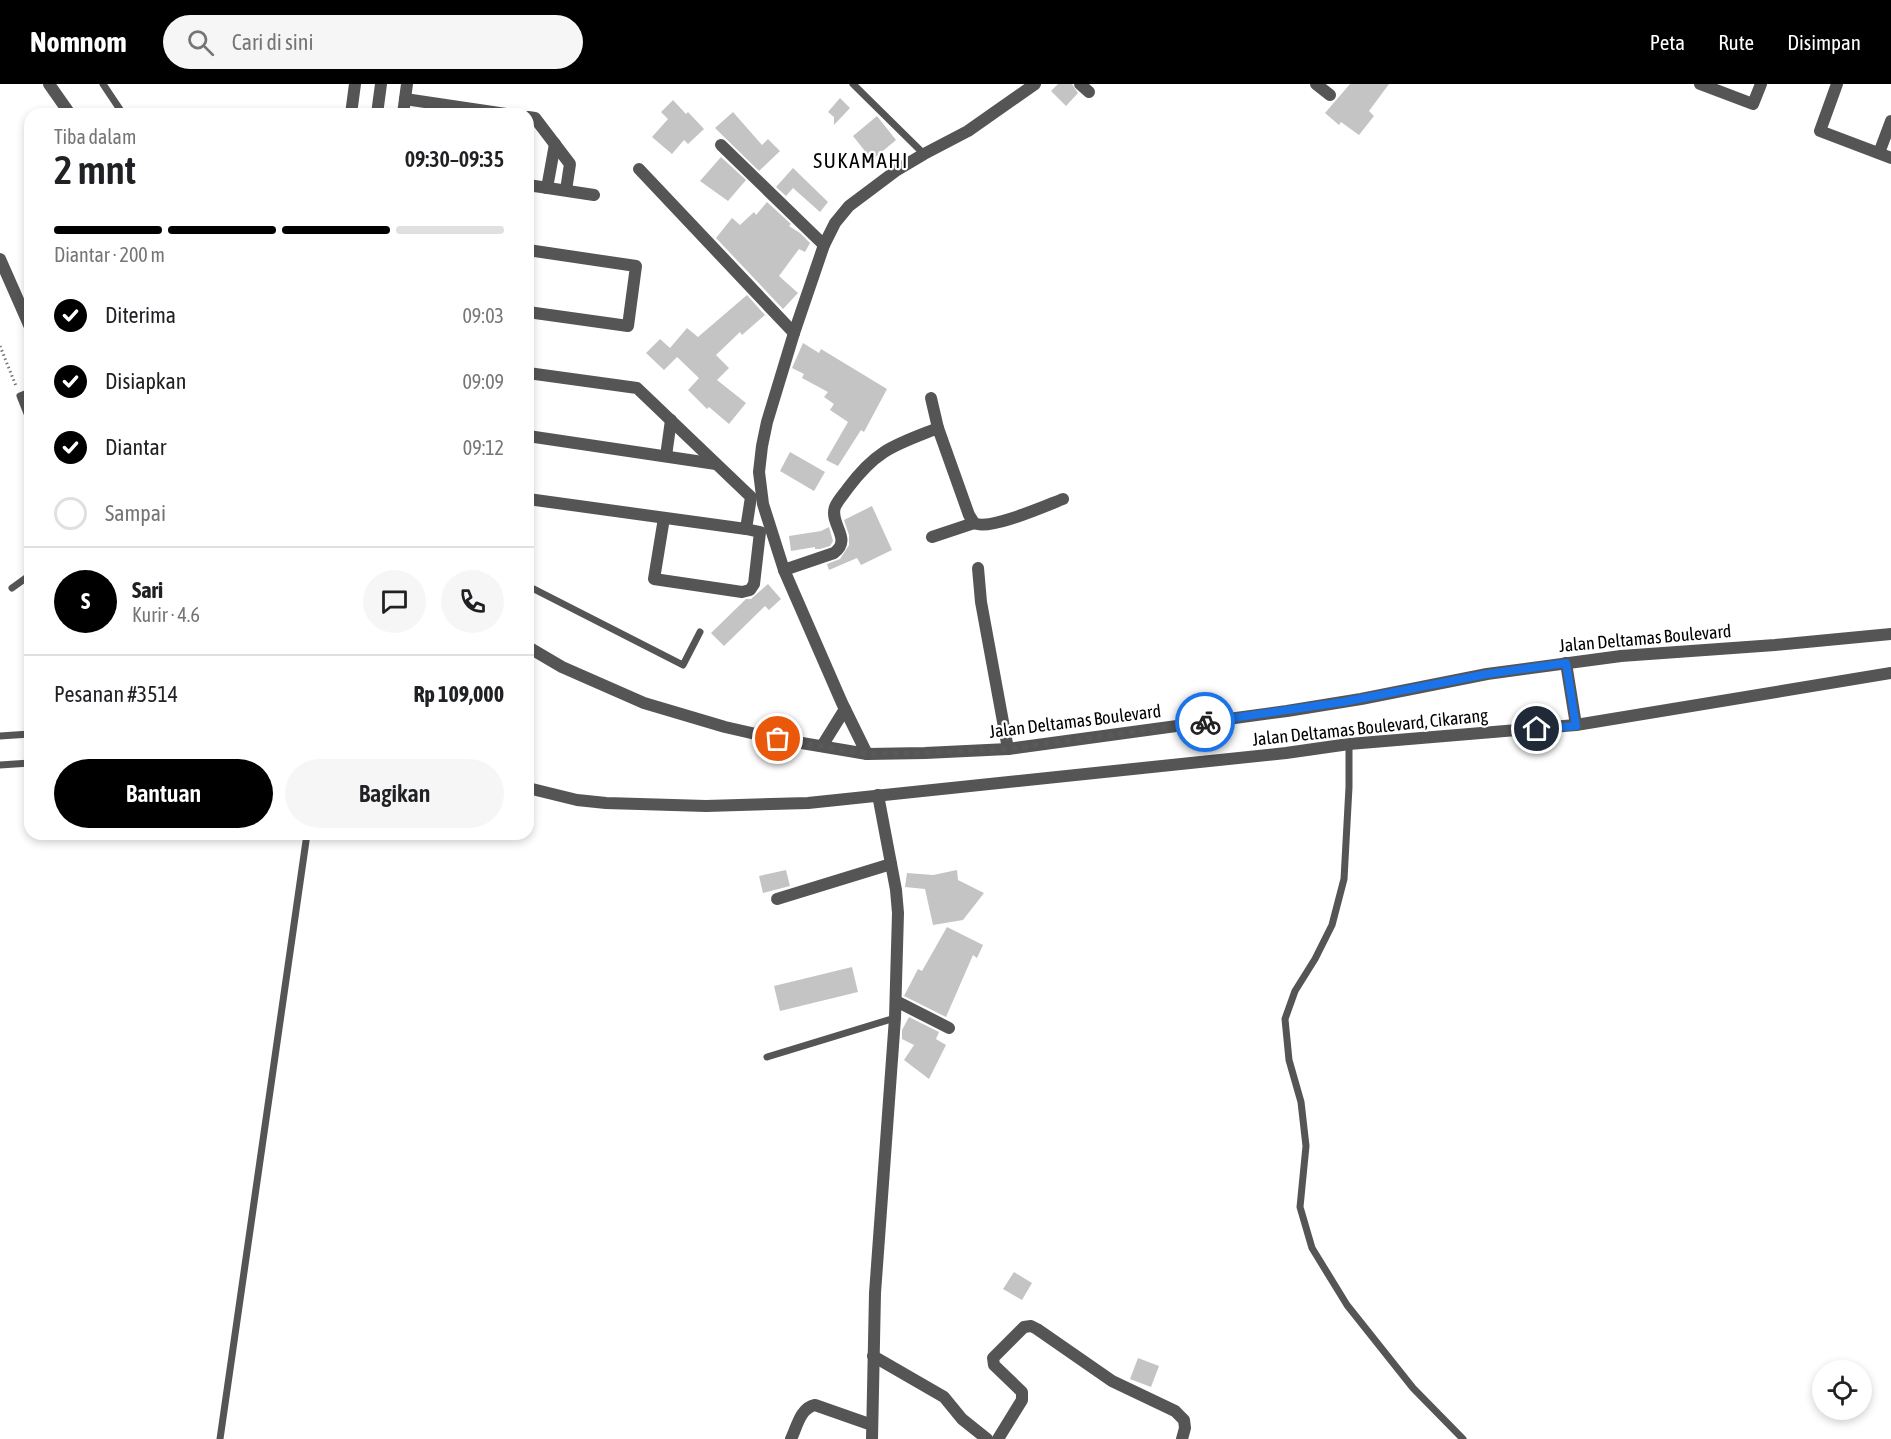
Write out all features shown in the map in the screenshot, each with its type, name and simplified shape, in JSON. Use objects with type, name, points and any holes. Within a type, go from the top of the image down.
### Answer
[{"type":"street","points":[[49,84],[66,108]]},
{"type":"street","points":[[352,108],[355,84]]},
{"type":"street","points":[[378,108],[381,84]]},
{"type":"street","points":[[404,108],[407,84]]},
{"type":"street","points":[[867,754],[784,570],[764,504],[759,472],[767,422],[824,245],[835,223],[849,206],[897,170],[969,131],[1035,84]]},
{"type":"street","points":[[1316,84],[1330,95]]},
{"type":"street","points":[[1700,84],[1753,104],[1761,84]]},
{"type":"street","points":[[1837,84],[1820,131],[1891,158]]},
{"type":"street","points":[[405,99],[466,108]]},
{"type":"street","points":[[534,118],[570,164],[566,190]]},
{"type":"street","points":[[1879,153],[1891,121]]},
{"type":"street","points":[[547,188],[555,144]]},
{"type":"street","points":[[721,145],[824,245]]},
{"type":"street","points":[[639,169],[794,333]]},
{"type":"street","points":[[534,186],[594,195]]},
{"type":"street","points":[[534,251],[636,266],[628,326],[534,313]]},
{"type":"street","points":[[0,259],[24,313]]},
{"type":"street","points":[[534,374],[637,388],[751,497],[746,530]]},
{"type":"street","points":[[931,398],[939,428],[969,515],[974,523]]},
{"type":"street","points":[[666,456],[671,420]]},
{"type":"street","points":[[784,570],[834,553],[839,549],[842,537],[834,518],[834,509],[864,467],[893,446],[939,428]]},
{"type":"street","points":[[534,437],[716,464]]},
{"type":"street","points":[[932,537],[974,523],[983,525],[1018,517],[1063,499]]},
{"type":"street","points":[[534,500],[760,531],[754,584],[750,590],[742,592],[654,579],[664,518]]},
{"type":"street","points":[[978,568],[981,602],[1008,749]]},
{"type":"street","name":"Jalan Deltamas Boulevard","points":[[534,651],[562,667],[644,703],[725,727],[778,739],[867,754],[1008,749],[1287,711],[1487,674],[1566,663],[1622,656],[1891,634]]},
{"type":"street","points":[[1566,663],[1576,726]]},
{"type":"street","name":"Jalan Deltamas Boulevard, Cikarang","points":[[534,789],[577,800],[606,803],[706,806],[808,803],[1286,753],[1350,744],[1576,726],[1891,673]]},
{"type":"street","points":[[822,746],[833,732],[845,709]]},
{"type":"street","points":[[873,1439],[873,1356],[878,1243],[895,1018],[898,913],[878,795]]},
{"type":"street","points":[[777,900],[891,864]]},
{"type":"street","points":[[896,1001],[949,1028]]},
{"type":"street","points":[[998,1439],[1022,1400],[1022,1392],[994,1365],[993,1358],[1028,1326],[1037,1329],[1112,1381],[1175,1412],[1184,1420],[1185,1428],[1182,1439]]},
{"type":"street","points":[[873,1356],[944,1397],[962,1419],[987,1439]]},
{"type":"street","points":[[791,1439],[804,1411],[815,1405],[872,1425]]},
{"type":"lane","points":[[103,84],[119,108]]},
{"type":"lane","points":[[853,84],[924,154]]},
{"type":"lane","points":[[24,394],[20,396],[24,406]]},
{"type":"lane","points":[[12,588],[24,579]]},
{"type":"lane","points":[[534,589],[683,665],[700,632]]},
{"type":"lane","points":[[0,736],[24,734]]},
{"type":"lane","points":[[1350,744],[1344,879],[1332,925],[1315,959],[1294,991],[1285,1019],[1289,1060],[1301,1102],[1306,1146],[1300,1207],[1312,1248],[1347,1305],[1413,1389],[1463,1439]]},
{"type":"lane","points":[[0,765],[24,763]]},
{"type":"lane","points":[[220,1439],[306,840]]},
{"type":"lane","points":[[767,1058],[895,1018]]},
{"type":"path","points":[[0,346],[20,396]]},
{"type":"building","points":[[1058,84],[1072,84],[1078,93],[1066,106],[1051,91]]},
{"type":"building","points":[[1350,84],[1389,84],[1369,111],[1374,116],[1359,135],[1341,122],[1339,125],[1325,113]]},
{"type":"building","points":[[840,98],[850,108],[834,125],[834,117],[828,112]]},
{"type":"building","points":[[673,100],[704,129],[688,144],[684,140],[672,154],[652,137],[668,119],[661,112]]},
{"type":"building","points":[[733,112],[762,145],[768,139],[780,151],[759,171],[715,128]]},
{"type":"building","points":[[877,116],[896,140],[872,160],[853,136]]},
{"type":"building","points":[[721,157],[746,180],[728,201],[700,181]]},
{"type":"building","points":[[793,168],[828,202],[820,212],[793,188],[786,196],[776,187]]},
{"type":"building","points":[[767,202],[791,224],[789,226],[810,243],[805,252],[799,249],[779,276],[798,293],[783,309],[716,238],[732,218],[740,225],[754,212],[756,215]]},
{"type":"building","points":[[747,295],[765,315],[742,335],[740,332],[716,355],[729,368],[717,380],[746,403],[729,424],[709,407],[707,409],[688,390],[699,378],[677,357],[664,370],[646,353],[660,339],[670,348],[687,328],[698,337]]},
{"type":"building","points":[[803,343],[819,353],[821,349],[887,389],[864,432],[861,430],[838,466],[826,460],[848,422],[830,410],[834,404],[824,397],[828,392],[802,378],[804,374],[792,368]]},
{"type":"building","points":[[790,452],[825,472],[814,491],[780,471]]},
{"type":"building","points":[[872,506],[892,550],[861,565],[857,558],[829,570],[827,564],[840,559],[849,545],[849,535],[844,520]]},
{"type":"building","points":[[829,527],[833,541],[830,546],[791,551],[789,536],[821,531]]},
{"type":"building","points":[[768,584],[781,599],[769,610],[765,606],[724,646],[711,633],[746,599],[751,599]]},
{"type":"building","points":[[786,870],[790,886],[763,893],[759,876]]},
{"type":"building","points":[[957,870],[958,880],[984,893],[963,920],[933,925],[925,889],[905,887],[907,873],[933,875]]},
{"type":"building","points":[[947,927],[983,945],[977,958],[973,955],[946,1017],[904,996],[918,969],[922,971]]},
{"type":"building","points":[[852,967],[858,992],[780,1011],[774,986]]},
{"type":"building","points":[[909,1017],[939,1032],[936,1039],[946,1045],[929,1079],[904,1060],[914,1045],[902,1039],[902,1030]]},
{"type":"building","points":[[1014,1272],[1032,1283],[1022,1300],[1003,1289]]},
{"type":"building","points":[[1138,1358],[1159,1366],[1151,1387],[1130,1379]]},
{"type":"way so far","points":[[778,739],[867,754],[925,753],[1008,749],[1205,722]]},
{"type":"district","name":"SUKAMAHI","points":[[861,160]]},
{"type":"route","points":[[1205,722],[1343,702],[1487,674],[1566,663],[1576,726],[1537,729]]}]
